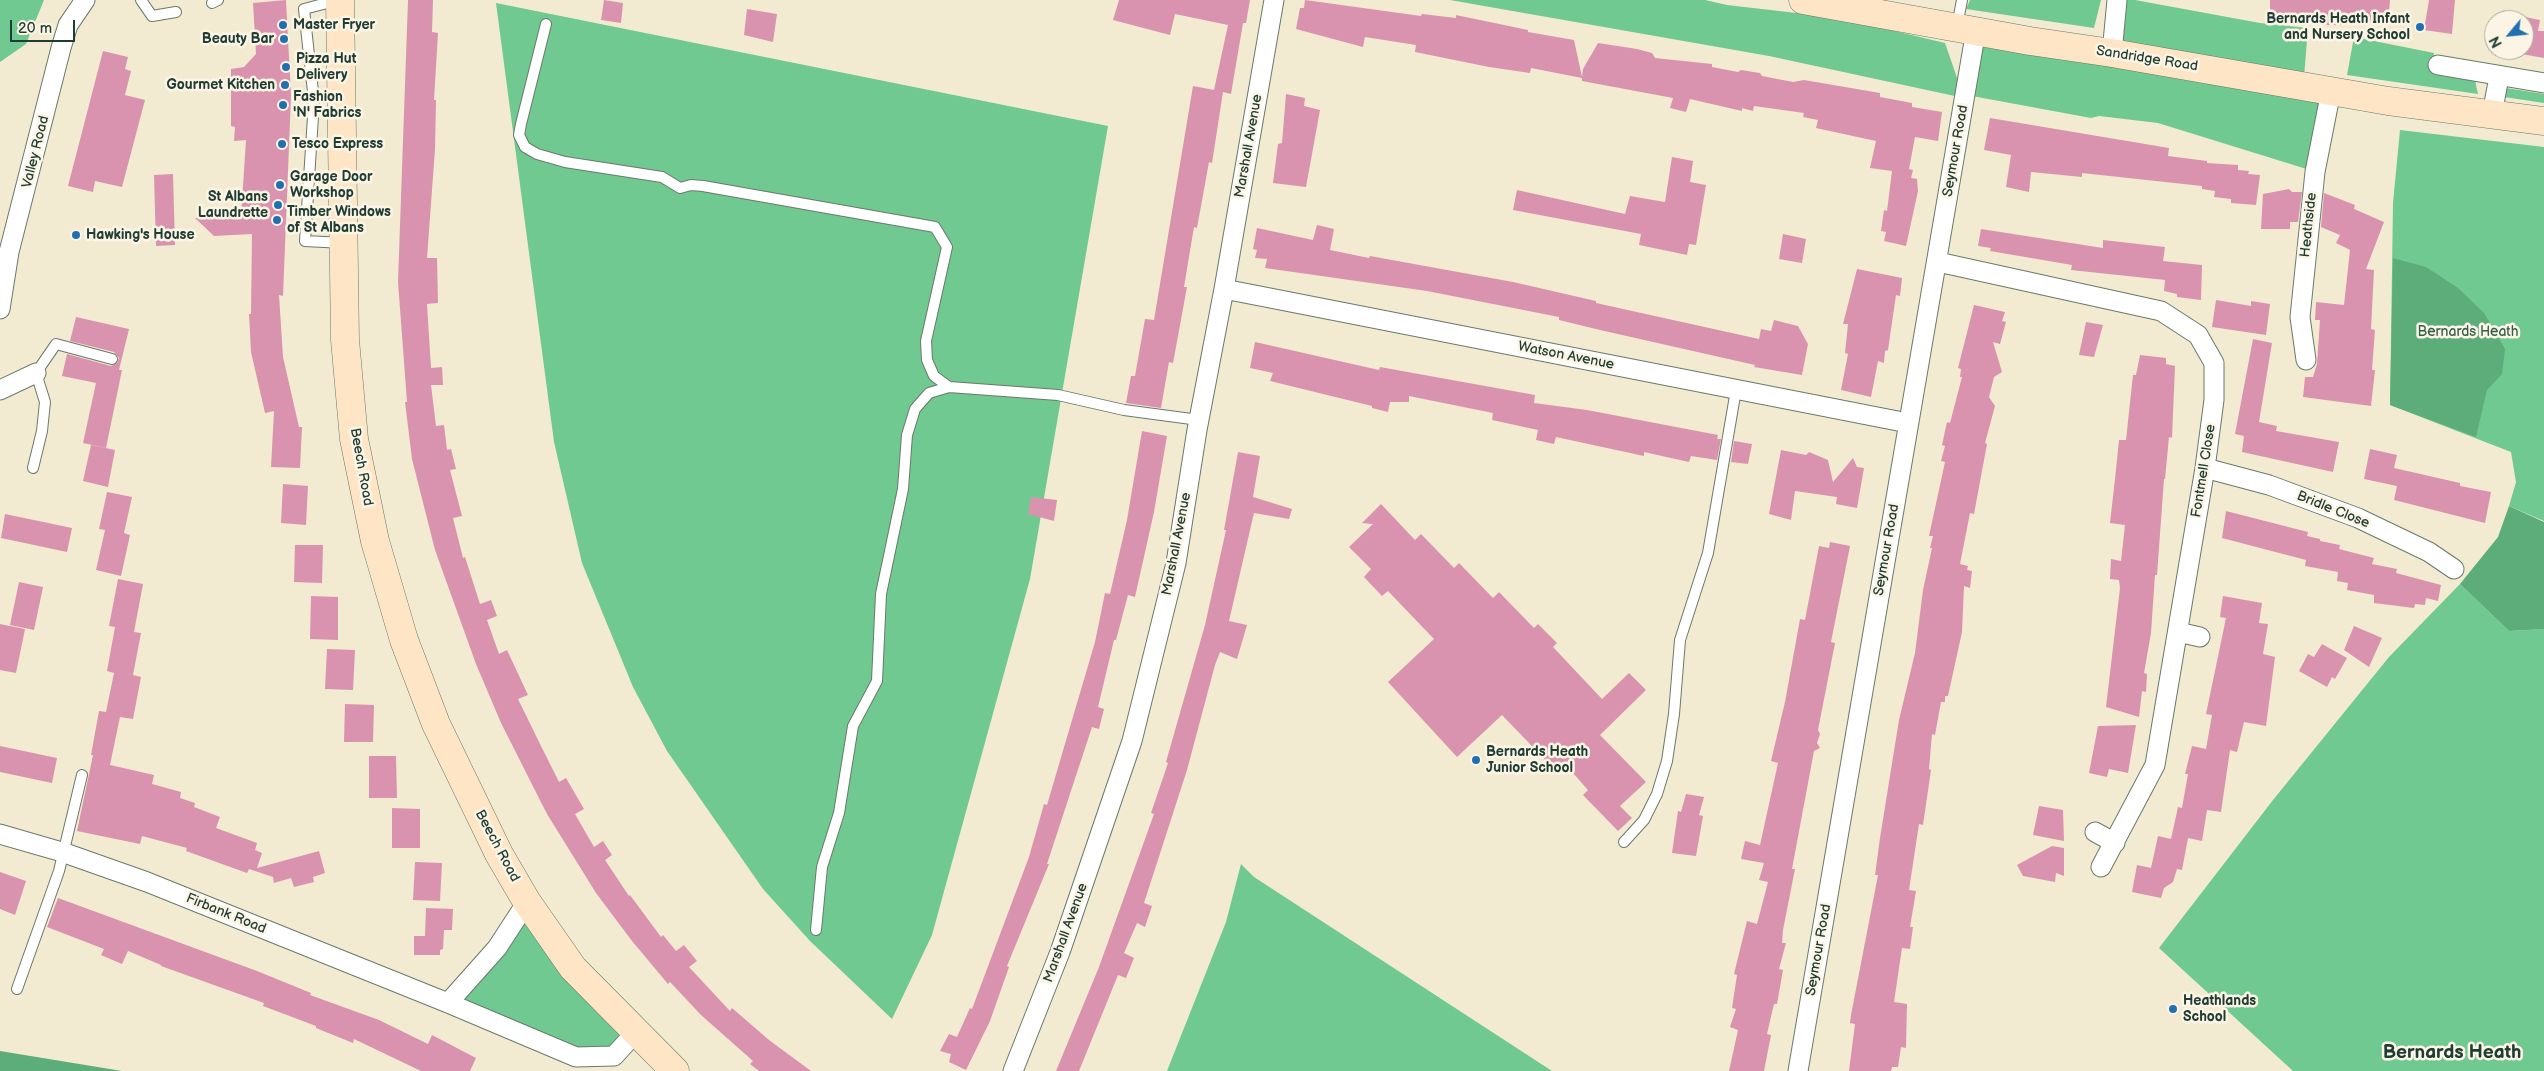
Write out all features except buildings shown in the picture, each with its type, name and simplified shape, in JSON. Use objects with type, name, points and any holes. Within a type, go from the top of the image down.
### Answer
[{"type":"street","name":"Valley Road","points":[[0,309],[4,252],[68,25],[84,0]]},
{"type":"street","name":"Beech Road","points":[[340,0],[345,340],[348,380],[354,439],[375,541],[404,640],[436,724],[499,854],[527,902],[573,968],[674,1071]]},
{"type":"street","name":"Marshall Avenue","points":[[1014,1071],[1060,952],[1132,742],[1176,563],[1199,420],[1224,289],[1274,0]]},
{"type":"street","name":"Sandridge Road","points":[[1803,0],[2030,41],[2112,53],[2388,101],[2544,121]]},
{"type":"street","points":[[2112,53],[2117,0]]},
{"type":"street","name":"Seymour Road","points":[[1798,1071],[1908,423],[1938,262],[1966,28]]},
{"type":"street","points":[[2438,65],[2544,83]]},
{"type":"street","points":[[2492,114],[2500,77]]},
{"type":"street","name":"Heathside","points":[[2306,360],[2300,317],[2315,172],[2331,91]]},
{"type":"street","name":"Fontmell Close","points":[[1938,262],[2161,311],[2198,335],[2214,363],[2214,400],[2205,468],[2155,765],[2100,868]]},
{"type":"street","name":"Watson Avenue","points":[[1224,289],[1908,423]]},
{"type":"street","points":[[0,390],[36,373]]},
{"type":"street","name":"Bridle Close","points":[[2205,468],[2269,485],[2358,518],[2429,552],[2454,569]]},
{"type":"street","points":[[2178,632],[2200,637]]},
{"type":"street","points":[[2095,832],[2115,843]]},
{"type":"street","name":"Firbank Road","points":[[0,834],[62,852],[147,882],[448,1003]]},
{"type":"street","points":[[527,902],[497,948],[448,1003],[576,1057],[614,1056],[636,1032]]},
{"type":"lane","points":[[141,0],[152,16],[176,12]]},
{"type":"lane","points":[[340,0],[304,9],[314,101],[305,241],[345,243]]},
{"type":"lane","points":[[1962,0],[1966,28]]},
{"type":"lane","points":[[546,24],[519,135],[525,148],[537,154],[565,162],[662,178],[680,188],[691,185],[934,227],[947,247],[926,341],[927,360],[934,376],[949,387]]},
{"type":"lane","points":[[33,468],[42,431],[45,402],[36,373],[56,344],[112,359]]},
{"type":"lane","points":[[816,930],[822,867],[840,814],[854,726],[877,681],[880,594],[903,489],[907,435],[915,409],[929,393],[949,387],[1058,395],[1124,410],[1199,420]]},
{"type":"lane","points":[[1624,842],[1644,820],[1657,794],[1667,761],[1674,714],[1680,640],[1708,553],[1736,390]]},
{"type":"lane","points":[[17,990],[59,871],[62,852],[82,775]]},
{"type":"green space","points":[[0,0],[44,0],[26,44],[0,62]]},
{"type":"green space","points":[[1450,0],[1705,0],[1727,5],[1840,18],[1945,43],[1964,98],[1769,56]]},
{"type":"green space","points":[[1970,0],[2101,0],[2094,28],[1966,9]]},
{"type":"green space","points":[[2124,0],[2135,0],[2260,23],[2308,28],[2303,90],[2118,54]]},
{"type":"green space","points":[[496,3],[1108,126],[1030,579],[932,935],[892,1019],[810,941],[763,889],[667,751],[633,687],[582,563],[554,442]]},
{"type":"green space","points":[[2354,37],[2434,53],[2433,72],[2475,80],[2478,94],[2347,75]]},
{"type":"green space","points":[[1980,42],[2328,102],[2313,171],[2158,123],[2099,116],[2091,118],[1972,96]]},
{"type":"green space","points":[[2506,88],[2544,94],[2544,103],[2504,97]]},
{"type":"green space","name":"Bernards Heath","points":[[2400,130],[2544,147],[2544,521],[2509,506],[2516,482],[2511,452],[2390,405],[2393,203]]},
{"type":"green space","points":[[2393,258],[2426,267],[2458,288],[2484,313],[2505,349],[2502,374],[2487,390],[2476,437],[2390,405]]},
{"type":"green space","points":[[2509,506],[2544,522],[2544,629],[2509,631],[2460,584],[2498,537]]},
{"type":"green space","points":[[2460,584],[2509,631],[2544,629],[2544,1071],[2293,1071],[2159,948],[2273,800],[2389,657]]},
{"type":"green space","points":[[1241,864],[1254,877],[1552,1071],[1167,1071],[1226,922]]},
{"type":"green space","points":[[527,902],[636,1032],[614,1056],[576,1057],[448,1003]]},
{"type":"green space","points":[[0,1051],[122,1071],[0,1071]]},
{"type":"place","name":"Master Fryer","points":[[283,25]]},
{"type":"place","name":"Bernards Heath Infant and Nursery School","points":[[2420,27]]},
{"type":"place","name":"Beauty Bar","points":[[284,39]]},
{"type":"place","name":"Pizza Hut Delivery","points":[[286,67]]},
{"type":"place","name":"Gourmet Kitchen","points":[[285,85]]},
{"type":"place","name":"Fashion 'N' Fabrics","points":[[283,105]]},
{"type":"place","name":"Tesco Express","points":[[282,144]]},
{"type":"place","name":"Garage Door Workshop","points":[[280,185]]},
{"type":"place","name":"St Albans Laundrette","points":[[278,205]]},
{"type":"place","name":"Timber Windows of St Albans","points":[[277,220]]},
{"type":"place","name":"Hawking's House","points":[[76,235]]},
{"type":"place","name":"Bernards Heath Junior School","points":[[1476,760]]},
{"type":"place","name":"Heathlands School","points":[[2173,1009]]},
{"type":"district","name":"Bernards Heath","points":[[2452,1053]]}]
